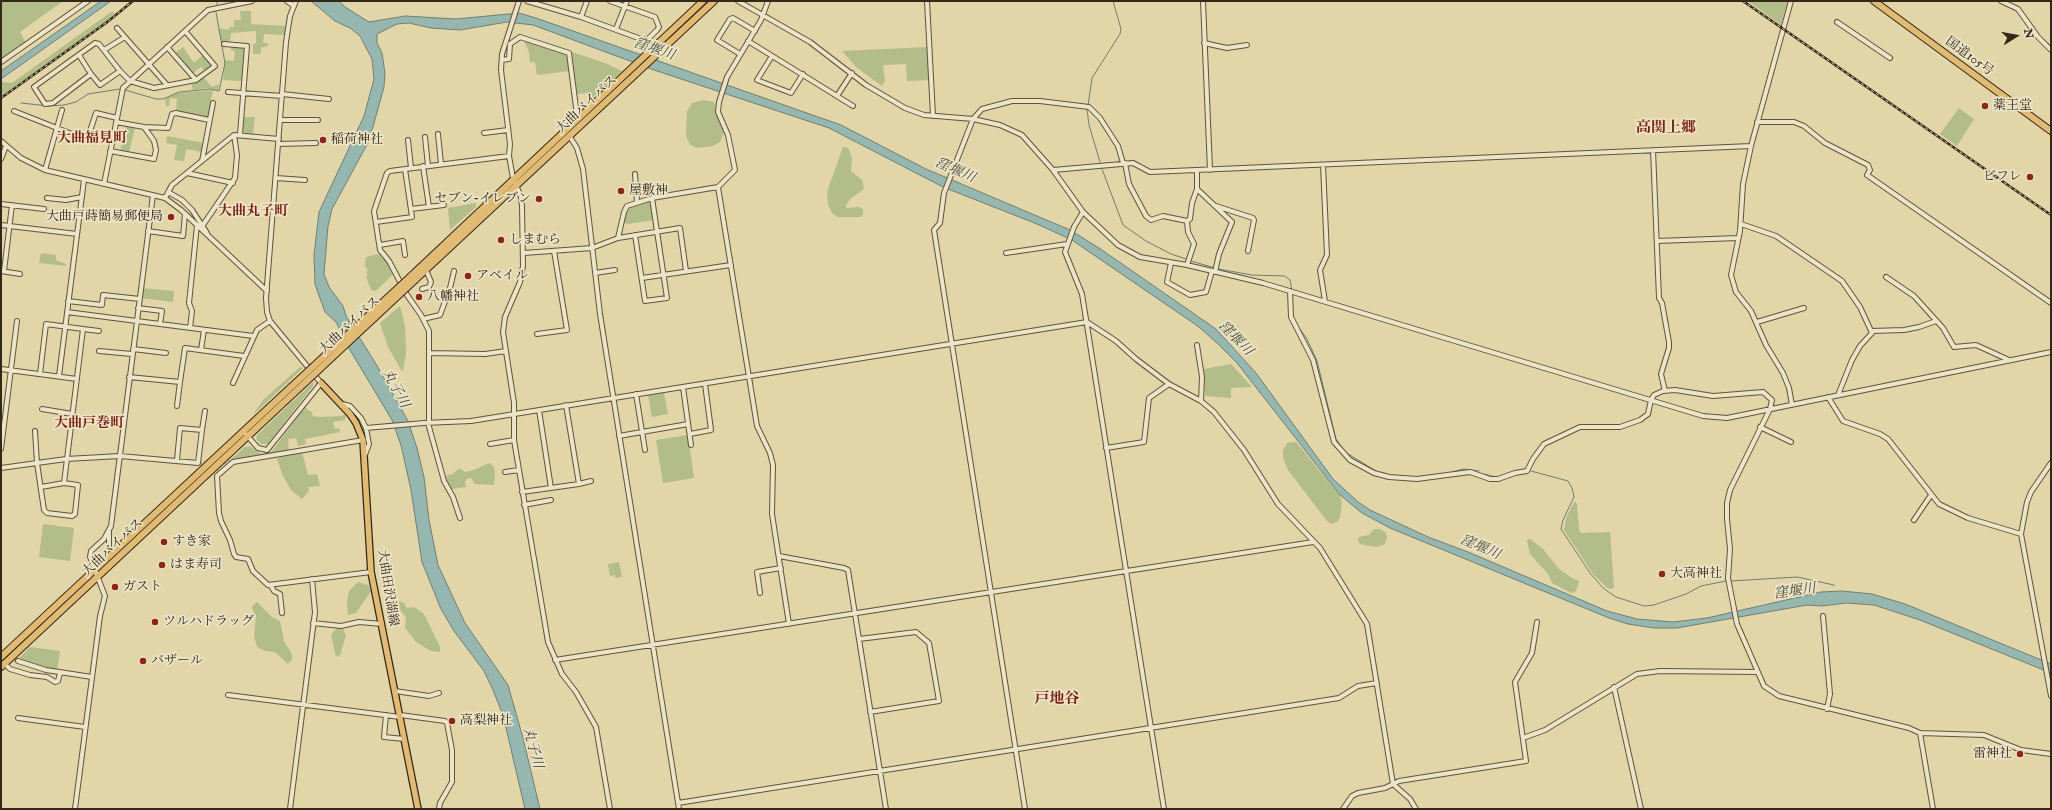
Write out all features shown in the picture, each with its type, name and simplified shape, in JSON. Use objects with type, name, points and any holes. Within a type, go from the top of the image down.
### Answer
[{"type":"highway","name":"大曲バイパス","points":[[1,657],[291,386],[413,278],[426,270],[570,137],[631,79],[703,1]]},
{"type":"highway","name":"大曲バイパス","points":[[3,666],[294,393],[413,278],[513,178],[628,73],[714,1]]},
{"type":"highway","name":"国道105号","points":[[1874,1],[2051,130]]},
{"type":"main road","name":"大曲田沢湖線","points":[[321,383],[342,404],[356,423],[363,440],[371,572],[418,809]]},
{"type":"street","points":[[1,62],[88,1]]},
{"type":"street","points":[[104,184],[123,88],[208,10],[252,1]]},
{"type":"street","points":[[287,1],[294,6]]},
{"type":"street","points":[[243,431],[258,448],[267,450],[321,383],[270,321],[267,312],[267,291],[282,95],[289,22],[296,1]]},
{"type":"street","points":[[527,1],[581,17],[647,40],[659,27],[655,17],[610,1]]},
{"type":"street","points":[[581,17],[587,1]]},
{"type":"street","points":[[616,29],[627,1]]},
{"type":"street","points":[[738,1],[810,42],[866,85],[905,108],[933,116],[973,118],[1000,125],[1022,135],[1053,170],[1083,212],[1102,232],[1129,252],[1140,257],[1187,265],[1264,283],[1714,418],[1727,418],[2051,352]]},
{"type":"street","points":[[618,238],[624,212],[627,206],[652,198],[718,187],[735,170],[728,135],[718,112],[719,102],[727,77],[755,31],[768,1]]},
{"type":"street","points":[[927,1],[933,116]]},
{"type":"street","points":[[1202,1],[1210,170]]},
{"type":"street","points":[[1791,1],[1751,146],[1743,184],[1741,224],[1731,269],[1732,285],[1757,322],[1766,345],[1783,373],[1789,388],[1792,405]]},
{"type":"street","points":[[2001,1],[2018,9],[2038,37],[2051,50]]},
{"type":"street","points":[[518,3],[500,70],[510,144],[509,156],[513,178],[521,197],[524,253],[520,282],[503,326],[514,403],[514,440],[548,642],[562,674],[576,692],[596,727],[610,809]]},
{"type":"street","points":[[740,54],[717,40],[730,19],[733,18],[755,31]]},
{"type":"street","points":[[1837,22],[1890,58]]},
{"type":"street","points":[[117,28],[167,85]]},
{"type":"street","points":[[91,74],[53,104],[45,104],[34,89],[34,87],[95,43],[99,44],[120,71],[130,80],[154,88],[196,80],[215,66],[185,31]]},
{"type":"street","points":[[104,50],[125,37]]},
{"type":"street","points":[[502,60],[509,59],[510,44],[520,37],[569,53],[577,115]]},
{"type":"street","points":[[748,41],[853,106]]},
{"type":"street","points":[[1204,43],[1227,48],[1247,45]]},
{"type":"street","points":[[224,44],[247,46],[240,134]]},
{"type":"street","points":[[167,47],[196,80]]},
{"type":"street","points":[[79,56],[100,85],[120,71]]},
{"type":"street","points":[[772,56],[757,80],[792,93],[803,74]]},
{"type":"street","points":[[837,96],[852,73]]},
{"type":"street","points":[[228,92],[329,99]]},
{"type":"street","points":[[1025,809],[934,230],[940,223],[944,193],[973,118],[982,109],[1012,101],[1040,101],[1087,107],[1100,118],[1118,146],[1129,184],[1146,216],[1151,220],[1163,216],[1187,221]]},
{"type":"street","points":[[202,161],[213,103]]},
{"type":"street","points":[[45,170],[62,110]]},
{"type":"street","points":[[14,111],[87,140],[96,113],[144,127],[168,128],[172,114],[176,113],[209,120]]},
{"type":"street","points":[[280,120],[318,120]]},
{"type":"street","points":[[1757,122],[1794,122],[1804,126],[1825,143],[1868,165],[1870,170],[1867,175],[2051,303]]},
{"type":"street","points":[[110,151],[154,158],[156,150],[154,141],[144,127]]},
{"type":"street","points":[[484,133],[508,130]]},
{"type":"street","points":[[165,198],[172,185],[234,135],[240,134],[279,139]]},
{"type":"street","points":[[438,134],[441,164]]},
{"type":"street","points":[[203,224],[233,183],[235,178],[237,155],[234,135]]},
{"type":"street","points":[[425,137],[429,207]]},
{"type":"street","points":[[570,137],[577,148],[582,162],[612,398],[679,809]]},
{"type":"street","points":[[408,140],[411,168]]},
{"type":"street","points":[[1,141],[21,158],[45,170],[165,198],[185,214],[267,291]]},
{"type":"street","points":[[278,144],[316,143]]},
{"type":"street","points":[[1,159],[6,146]]},
{"type":"street","points":[[1053,170],[1133,163],[1150,172],[1210,170],[1751,146]]},
{"type":"street","points":[[1653,150],[1659,298],[1664,308],[1669,342],[1669,348],[1661,374],[1665,391]]},
{"type":"street","points":[[460,518],[453,497],[444,481],[427,423],[429,331],[407,295],[400,279],[380,250],[374,211],[387,173],[390,171],[509,156]]},
{"type":"street","points":[[1323,165],[1326,255],[1320,270],[1325,301]]},
{"type":"street","points":[[376,222],[412,217],[404,169]]},
{"type":"street","points":[[1187,265],[1194,244],[1188,232],[1187,221],[1190,219],[1192,203],[1197,189],[1197,170]]},
{"type":"street","points":[[187,172],[233,183]]},
{"type":"street","points":[[635,174],[637,202]]},
{"type":"street","points":[[276,178],[305,180]]},
{"type":"street","points":[[59,376],[84,180]]},
{"type":"street","points":[[718,187],[757,426],[770,453],[773,466],[772,514],[789,624]]},
{"type":"street","points":[[1171,263],[1167,282],[1190,295],[1206,292],[1232,222],[1197,189]]},
{"type":"street","points":[[168,192],[182,200],[203,224],[208,236]]},
{"type":"street","points":[[109,545],[109,531],[111,526],[153,195]]},
{"type":"street","points":[[47,198],[66,200],[82,197]]},
{"type":"street","points":[[635,235],[645,301],[667,298],[652,198]]},
{"type":"street","points":[[1,204],[44,209]]},
{"type":"street","points":[[12,205],[7,248],[2,271],[20,274]]},
{"type":"street","points":[[411,209],[444,205]]},
{"type":"street","points":[[1216,206],[1253,218],[1254,220],[1248,251]]},
{"type":"street","points":[[1083,212],[1074,227],[1065,252],[1078,280],[1087,322],[1164,809]]},
{"type":"street","points":[[148,231],[183,236],[185,214]]},
{"type":"street","points":[[1741,224],[1776,236],[1842,281],[1860,307],[1872,331]]},
{"type":"street","points":[[1,225],[77,234]]},
{"type":"street","points":[[190,328],[192,311],[189,303],[197,225]]},
{"type":"street","points":[[524,253],[592,248],[618,238],[680,228],[686,272]]},
{"type":"street","points":[[1657,241],[1738,238]]},
{"type":"street","points":[[380,245],[403,241],[405,255]]},
{"type":"street","points":[[1006,253],[1067,244]]},
{"type":"street","points":[[1,247],[7,248]]},
{"type":"street","points":[[537,334],[567,330],[554,251]]},
{"type":"street","points":[[642,278],[731,265]]},
{"type":"street","points":[[422,289],[429,287],[431,282],[426,270]]},
{"type":"street","points":[[595,273],[615,270]]},
{"type":"street","points":[[423,319],[440,315],[450,288],[454,271]]},
{"type":"street","points":[[1886,277],[1914,296],[1936,321],[1954,347],[1976,345],[2010,360]]},
{"type":"street","points":[[1292,292],[1291,318],[1313,360],[1334,442],[1350,460],[1382,475],[1399,479],[1417,479],[1470,472],[1490,479],[1498,479],[1515,473],[1525,472],[1533,458],[1544,444],[1580,427],[1627,426],[1648,414],[1651,400],[1654,395],[1665,391],[1675,390],[1714,396],[1764,392],[1772,400],[1770,409],[1730,490],[1727,503],[1730,549],[1728,578],[1737,624],[1764,686],[1779,696],[1909,728],[1920,733],[1984,735],[2021,750],[2051,754]]},
{"type":"street","points":[[68,301],[102,305],[103,295],[140,299]]},
{"type":"street","points":[[138,308],[162,311],[160,324]]},
{"type":"street","points":[[1757,322],[1804,308]]},
{"type":"street","points":[[67,312],[253,336]]},
{"type":"street","points":[[1,449],[17,321]]},
{"type":"street","points":[[233,383],[253,336],[257,330],[270,321]]},
{"type":"street","points":[[1872,331],[1904,330],[1936,321]]},
{"type":"street","points":[[368,428],[471,421],[1087,322],[1116,341],[1136,359],[1169,384],[1202,401],[1228,429],[1278,504],[1320,548],[1367,624],[1393,784],[1410,799],[1416,809]]},
{"type":"street","points":[[40,374],[46,324],[99,331]]},
{"type":"street","points":[[64,483],[83,329]]},
{"type":"street","points":[[201,350],[204,330]]},
{"type":"street","points":[[1838,395],[1852,360],[1872,331]]},
{"type":"street","points":[[1197,345],[1202,377],[1202,401]]},
{"type":"street","points":[[177,406],[185,348],[244,356]]},
{"type":"street","points":[[133,349],[166,353]]},
{"type":"street","points":[[99,351],[132,354]]},
{"type":"street","points":[[429,353],[486,354],[506,351]]},
{"type":"street","points":[[1,369],[77,379]]},
{"type":"street","points":[[129,377],[180,382]]},
{"type":"street","points":[[690,434],[712,430],[705,384]]},
{"type":"street","points":[[1106,448],[1144,442],[1149,398],[1169,384]]},
{"type":"street","points":[[683,387],[691,445]]},
{"type":"street","points":[[636,394],[645,450]]},
{"type":"street","points":[[1828,397],[1843,421],[1880,434],[1888,439],[1931,496],[1946,508],[1968,518],[2021,534]]},
{"type":"street","points":[[342,404],[350,406],[368,428],[369,444],[365,455]]},
{"type":"street","points":[[566,405],[579,484]]},
{"type":"street","points":[[42,409],[72,414]]},
{"type":"street","points":[[539,410],[551,488]]},
{"type":"street","points":[[1,468],[66,459],[120,456],[198,463],[205,411]]},
{"type":"street","points":[[619,436],[688,424]]},
{"type":"street","points":[[1760,427],[1791,442]]},
{"type":"street","points":[[177,460],[180,428],[202,430]]},
{"type":"street","points":[[35,431],[37,463],[44,510],[46,513],[72,516],[75,514],[78,485],[64,483],[41,487]]},
{"type":"street","points":[[282,613],[280,594],[274,591],[271,586],[264,582],[253,571],[248,559],[236,557],[234,554],[230,540],[221,521],[217,476],[233,462],[363,440]]},
{"type":"street","points":[[490,444],[514,440]]},
{"type":"street","points":[[2051,462],[2031,492],[2027,502],[2021,534],[2046,678],[2051,696]]},
{"type":"street","points":[[505,472],[519,470]]},
{"type":"street","points":[[522,492],[591,481]]},
{"type":"street","points":[[1914,520],[1931,496]]},
{"type":"street","points":[[524,505],[551,500]]},
{"type":"street","points":[[75,809],[100,616],[105,596],[99,576],[90,557],[91,551],[109,531]]},
{"type":"street","points":[[555,660],[1313,542]]},
{"type":"street","points":[[779,556],[848,570],[886,809]]},
{"type":"street","points":[[760,593],[757,572],[781,568]]},
{"type":"street","points":[[271,586],[371,572]]},
{"type":"street","points":[[290,809],[316,607],[312,580]]},
{"type":"street","points":[[1823,616],[1830,694],[1827,709]]},
{"type":"street","points":[[313,623],[341,626],[359,622],[382,624]]},
{"type":"street","points":[[1343,809],[1352,796],[1358,792],[1385,788],[1393,784],[1459,770],[1526,761],[1515,682],[1532,653],[1537,622]]},
{"type":"street","points":[[859,639],[916,632],[929,643],[939,701],[870,712]]},
{"type":"street","points":[[18,661],[60,673],[92,677]]},
{"type":"street","points":[[3,666],[30,675],[47,677],[55,682],[58,681],[60,673]]},
{"type":"street","points":[[1523,738],[1545,730],[1637,674],[1647,672],[1757,672]]},
{"type":"street","points":[[678,803],[1339,698],[1358,686],[1377,683]]},
{"type":"street","points":[[1614,687],[1640,809]]},
{"type":"street","points":[[395,691],[429,696],[438,693]]},
{"type":"street","points":[[228,695],[445,721],[452,750],[452,782],[440,803],[439,809]]},
{"type":"street","points":[[386,715],[384,737],[404,739]]},
{"type":"street","points":[[18,718],[85,727]]},
{"type":"street","points":[[1920,733],[1932,809]]},
{"type":"green space","points":[[1,1],[63,1],[20,32],[26,43],[1,61]]},
{"type":"green space","points":[[1748,1],[1788,1],[1781,25]]},
{"type":"green space","points":[[240,11],[251,11],[251,24],[286,26],[285,35],[264,34],[263,43],[268,43],[267,47],[261,47],[261,54],[253,54],[253,44],[256,43],[256,31],[231,33],[230,41],[223,42],[222,45],[218,28],[229,30],[229,27],[234,27],[234,20],[241,20]]},
{"type":"green space","points":[[111,12],[115,12],[106,22],[1,96],[1,82],[12,83]]},
{"type":"green space","points":[[524,41],[529,41],[568,54],[570,71],[537,75],[535,62],[530,62],[529,52]]},
{"type":"green space","points":[[231,46],[245,48],[243,81],[223,80],[225,60],[234,61],[235,51],[231,50]]},
{"type":"green space","points":[[183,47],[194,63],[203,55],[213,66],[205,71],[201,67],[192,74],[174,54]]},
{"type":"green space","points":[[928,47],[929,80],[907,81],[906,64],[883,65],[885,81],[882,86],[856,67],[842,51]]},
{"type":"green space","points":[[572,52],[605,63],[622,71],[592,98],[588,96],[588,93],[577,94]]},
{"type":"green space","points":[[203,77],[212,87],[219,84],[218,90],[206,88],[193,90],[191,82]]},
{"type":"green space","points":[[213,90],[207,118],[176,111],[177,99],[170,98],[169,106],[166,106],[165,99],[176,93]]},
{"type":"green space","points":[[703,100],[714,102],[724,133],[720,142],[713,146],[698,148],[690,145],[686,136],[687,111],[692,103]]},
{"type":"green space","points":[[1959,108],[1974,119],[1957,146],[1940,134]]},
{"type":"green space","points":[[243,117],[255,117],[253,134],[242,132]]},
{"type":"green space","points":[[126,126],[135,128],[129,153],[120,151]]},
{"type":"green space","points":[[167,136],[204,143],[202,152],[186,149],[184,161],[174,160],[177,145],[166,143]]},
{"type":"green space","points":[[843,147],[848,148],[852,158],[851,171],[862,180],[864,189],[851,198],[846,205],[846,208],[858,207],[863,209],[863,215],[861,217],[838,217],[832,213],[828,204],[827,192]]},
{"type":"green space","points":[[647,201],[651,202],[653,220],[628,224],[624,223],[627,208]]},
{"type":"green space","points":[[476,203],[476,207],[450,230],[448,208]]},
{"type":"green space","points":[[41,253],[56,255],[56,260],[66,264],[66,266],[39,263]]},
{"type":"green space","points":[[378,254],[387,260],[393,274],[376,291],[371,290],[366,277],[368,275],[366,272],[368,271],[365,265],[366,257]]},
{"type":"green space","points":[[142,288],[174,291],[173,302],[141,298]]},
{"type":"green space","points":[[400,306],[405,326],[406,353],[403,371],[388,347],[380,323]]},
{"type":"green space","points":[[1231,364],[1252,387],[1231,388],[1231,398],[1205,396],[1204,369]]},
{"type":"green space","points":[[300,367],[303,368],[252,416],[263,400]]},
{"type":"green space","points":[[314,381],[313,386],[268,444],[261,444],[256,439],[257,435]]},
{"type":"green space","points":[[664,393],[668,414],[652,417],[648,395]]},
{"type":"green space","points":[[305,407],[311,411],[313,416],[341,416],[348,414],[348,416],[345,417],[345,420],[333,422],[335,429],[339,428],[340,432],[305,439],[306,444],[298,446],[296,438],[288,439],[289,450],[265,455],[231,459],[245,447],[250,446],[261,454],[272,451]]},
{"type":"green space","points":[[688,435],[694,478],[663,483],[656,440]]},
{"type":"green space","points":[[1296,442],[1340,496],[1342,503],[1340,517],[1337,522],[1331,524],[1327,521],[1288,470],[1283,458],[1283,450],[1287,443]]},
{"type":"green space","points":[[302,452],[308,475],[317,474],[320,486],[308,487],[309,491],[302,499],[291,490],[282,474],[277,458]]},
{"type":"green space","points":[[489,463],[494,467],[494,485],[475,484],[471,478],[468,478],[465,482],[466,487],[452,489],[446,481],[447,475],[453,474],[459,468],[465,472],[474,470]]},
{"type":"green space","points":[[1574,502],[1577,504],[1579,530],[1581,533],[1610,532],[1614,587],[1612,589],[1607,588],[1593,574],[1564,530],[1566,518]]},
{"type":"green space","points":[[43,524],[74,528],[70,561],[39,557]]},
{"type":"green space","points":[[1374,529],[1380,529],[1385,532],[1387,537],[1385,544],[1377,547],[1360,544],[1358,540],[1359,537],[1369,535]]},
{"type":"green space","points":[[1530,539],[1543,549],[1559,569],[1579,581],[1576,591],[1571,593],[1552,583],[1548,574],[1530,554],[1527,540]]},
{"type":"green space","points":[[619,562],[622,577],[615,578],[615,575],[610,576],[608,564]]},
{"type":"green space","points":[[358,582],[368,585],[371,591],[356,613],[348,615],[347,603],[349,591]]},
{"type":"green space","points":[[399,601],[404,603],[407,608],[414,607],[424,614],[440,647],[440,652],[431,651],[416,642],[405,628],[406,617],[397,606]]},
{"type":"green space","points":[[257,602],[272,617],[280,621],[284,641],[292,654],[292,659],[288,664],[275,652],[265,651],[257,647],[254,636],[256,617],[252,606]]},
{"type":"green space","points":[[338,627],[342,627],[346,635],[340,655],[336,657],[331,635]]},
{"type":"green space","points":[[30,647],[60,651],[57,670],[18,659]]},
{"type":"water","points":[[101,1],[111,1],[1,79],[1,71]]},
{"type":"water","points":[[311,1],[339,1],[345,7],[369,22],[405,16],[456,19],[519,13],[536,18],[841,125],[926,169],[1070,230],[1099,248],[1216,329],[1256,373],[1333,479],[1358,502],[1370,510],[1428,537],[1468,552],[1607,611],[1637,619],[1673,622],[1707,618],[1821,592],[1842,591],[1872,594],[1905,604],[2051,664],[2051,673],[1920,620],[1874,605],[1846,603],[1822,606],[1807,605],[1677,628],[1654,628],[1628,624],[1609,618],[1390,528],[1362,513],[1340,495],[1237,363],[1218,344],[1199,327],[1072,240],[1037,224],[943,187],[829,128],[654,70],[533,25],[507,22],[460,30],[431,28],[409,23],[397,24],[377,34],[377,43],[382,53],[385,73],[384,87],[369,141],[332,209],[328,226],[324,274],[329,287],[343,306],[346,316],[376,364],[408,421],[417,448],[424,477],[429,520],[438,565],[465,623],[508,685],[523,738],[540,809],[525,809],[503,715],[493,690],[484,671],[454,631],[441,609],[422,562],[411,490],[401,445],[392,420],[350,350],[336,322],[325,312],[315,284],[314,255],[319,212],[364,116],[374,79],[372,59],[360,36],[350,28],[335,21]]},
{"type":"waterway","points":[[1088,106],[1092,78],[1120,34],[1121,29],[1113,1]]},
{"type":"waterway","points":[[125,90],[156,99],[163,99],[179,92],[210,89],[219,91],[225,63],[216,12]]},
{"type":"waterway","points":[[21,103],[49,106],[64,105],[76,102],[88,94],[120,89]]},
{"type":"waterway","points":[[1087,109],[1089,125],[1100,162]]},
{"type":"waterway","points":[[1102,169],[1123,225],[1146,241],[1171,254],[1186,259]]},
{"type":"waterway","points":[[1191,261],[1215,268]]},
{"type":"waterway","points":[[1218,269],[1252,275],[1285,276],[1290,280],[1292,291]]},
{"type":"waterway","points":[[1299,328],[1307,339],[1317,361],[1336,439],[1341,446]]},
{"type":"waterway","points":[[1345,452],[1376,471],[1390,475]]},
{"type":"waterway","points":[[1452,472],[1463,469],[1479,471]]},
{"type":"waterway","points":[[1507,474],[1523,470]]},
{"type":"waterway","points":[[1531,471],[1568,481],[1572,488],[1574,497],[1563,520],[1561,529],[1590,573],[1603,588],[1616,597],[1644,606],[1654,605],[1686,594],[1701,586],[1726,581]]},
{"type":"waterway","points":[[1485,474],[1499,477]]},
{"type":"waterway","points":[[1415,477],[1424,476]]},
{"type":"waterway","name":"窪堰川","points":[[1731,581],[1797,577],[1834,586]]},
{"type":"tunnel","points":[[198,463],[233,462]]},
{"type":"tunnel","points":[[2,654],[18,661]]},
{"type":"railway","points":[[1,98],[106,23],[133,1]]},
{"type":"railway","points":[[1743,1],[2051,215]]},
{"type":"place","name":"薬王堂","points":[[1985,106]]},
{"type":"place","name":"稲荷神社","points":[[323,140]]},
{"type":"place","name":"ビフレ","points":[[2030,177]]},
{"type":"place","name":"屋敷神","points":[[621,191]]},
{"type":"place","name":"セブン-イレブン","points":[[539,199]]},
{"type":"place","name":"大曲戸蒔簡易郵便局","points":[[171,217]]},
{"type":"place","name":"しまむら","points":[[501,240]]},
{"type":"place","name":"アベイル","points":[[468,276]]},
{"type":"place","name":"八幡神社","points":[[419,297]]},
{"type":"place","name":"すき家","points":[[164,542]]},
{"type":"place","name":"はま寿司","points":[[162,565]]},
{"type":"place","name":"大高神社","points":[[1662,574]]},
{"type":"place","name":"ガスト","points":[[115,587]]},
{"type":"place","name":"ツルハドラッグ","points":[[155,622]]},
{"type":"place","name":"バザール","points":[[143,661]]},
{"type":"place","name":"高梨神社","points":[[452,721]]},
{"type":"place","name":"雷神社","points":[[2020,754]]},
{"type":"district","name":"高関上郷","points":[[1666,129]]},
{"type":"district","name":"大曲福見町","points":[[92,139]]},
{"type":"district","name":"大曲丸子町","points":[[253,212]]},
{"type":"district","name":"大曲戸巻町","points":[[89,424]]},
{"type":"district","name":"戸地谷","points":[[1057,700]]},
{"type":"water label","name":"丸子川","points":[[395,389]]},
{"type":"water label","name":"丸子川","points":[[532,748]]}]
